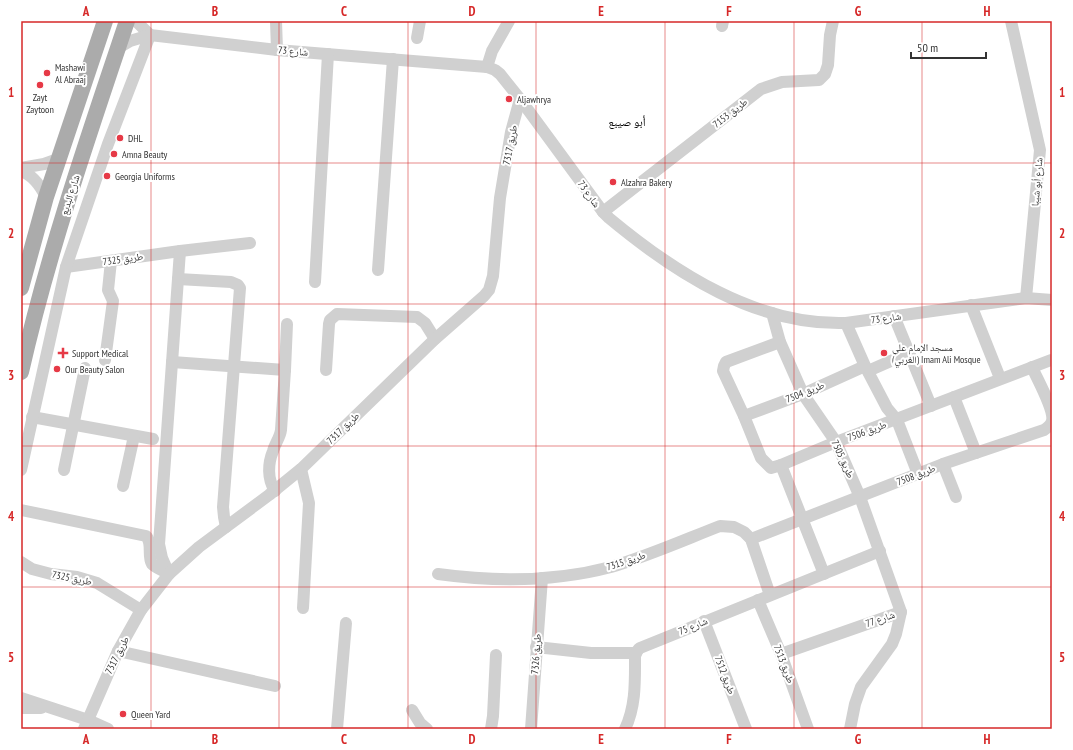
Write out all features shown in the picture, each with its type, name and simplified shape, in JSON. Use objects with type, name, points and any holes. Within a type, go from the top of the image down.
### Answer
[{"type":"main road","points":[[21,288],[58,158],[105,21]]},
{"type":"main road","name":"شارع البديع","points":[[21,372],[45,277],[64,214],[127,21]]},
{"type":"street","points":[[21,470],[66,267],[108,144],[150,35],[136,21]]},
{"type":"street","points":[[276,21],[277,50]]},
{"type":"street","points":[[417,38],[420,21]]},
{"type":"street","points":[[487,67],[492,51],[509,21]]},
{"type":"street","name":"طريق 7153","points":[[603,212],[761,89],[782,82],[819,80],[825,74],[828,65],[830,34],[833,21]]},
{"type":"street","name":"شارع أبو شيبا","points":[[1011,21],[1040,150],[1026,298]]},
{"type":"street","name":"شارع 73","points":[[118,48],[130,41],[150,35],[277,50],[487,67],[495,70],[520,99],[603,212],[624,231],[656,255],[709,287],[772,314],[832,324],[1026,298],[1052,300]]},
{"type":"street","points":[[315,282],[328,54]]},
{"type":"street","points":[[378,270],[393,59]]},
{"type":"street","name":"طريق 7317","points":[[86,725],[118,651],[141,610],[169,574],[199,547],[275,491],[301,469],[434,339],[484,296],[492,284],[500,198],[511,132],[520,99]]},
{"type":"street","points":[[21,170],[44,164],[58,158]]},
{"type":"street","points":[[21,170],[34,179],[41,187],[46,197]]},
{"type":"street","name":"طريق 7325","points":[[66,267],[250,243]]},
{"type":"street","points":[[169,574],[162,558],[160,544],[180,251]]},
{"type":"street","points":[[105,360],[113,301],[108,290],[111,261]]},
{"type":"street","points":[[178,279],[231,282],[238,285],[240,292],[223,507],[226,527]]},
{"type":"street","points":[[971,305],[1000,378]]},
{"type":"street","points":[[326,370],[329,324],[330,320],[337,314],[417,317],[425,323],[434,339]]},
{"type":"street","name":"طريق 7505","points":[[772,314],[780,342],[803,394],[836,442],[860,497],[901,612]]},
{"type":"street","points":[[894,316],[931,406]]},
{"type":"street","points":[[846,323],[866,368],[887,408],[897,420],[918,474]]},
{"type":"street","points":[[275,491],[270,481],[270,464],[281,430],[287,324]]},
{"type":"street","points":[[780,342],[726,362],[723,372],[744,416],[761,458],[772,468],[781,465],[824,574]]},
{"type":"street","name":"طريق 7504","points":[[744,416],[866,368],[909,353]]},
{"type":"street","name":"طريق 7506","points":[[781,465],[836,442],[897,420],[1000,378],[1050,360]]},
{"type":"street","points":[[172,362],[285,370]]},
{"type":"street","name":"طريق 7508","points":[[802,518],[943,464],[1044,430],[1052,421],[1052,415],[1032,366]]},
{"type":"street","points":[[64,470],[85,368]]},
{"type":"street","points":[[954,397],[976,453]]},
{"type":"street","points":[[32,417],[152,439]]},
{"type":"street","points":[[123,486],[134,436]]},
{"type":"street","points":[[943,464],[956,497]]},
{"type":"street","points":[[301,469],[309,503],[303,608]]},
{"type":"street","points":[[21,510],[146,536],[149,540],[150,559],[153,564],[169,574]]},
{"type":"street","points":[[770,595],[751,539],[802,518]]},
{"type":"street","name":"طريق 7315","points":[[438,574],[487,580],[542,578],[577,574],[611,566],[720,526],[734,527],[744,532],[751,539]]},
{"type":"street","name":"شارع 75","points":[[636,653],[643,646],[880,551]]},
{"type":"street","name":"طريق 7325","points":[[21,562],[32,569],[51,574],[77,577],[97,583],[141,610]]},
{"type":"street","name":"طريق 7326","points":[[531,729],[542,578]]},
{"type":"street","name":"طريق 7513","points":[[758,600],[808,729]]},
{"type":"street","name":"شارع 77","points":[[780,654],[901,612]]},
{"type":"street","name":"شارع 77","points":[[850,729],[854,704],[861,687],[892,644],[901,612]]},
{"type":"street","name":"طريق 7512","points":[[704,621],[746,729]]},
{"type":"street","points":[[337,729],[346,623]]},
{"type":"street","points":[[536,647],[591,653],[636,653],[635,692],[631,713],[625,729]]},
{"type":"street","points":[[118,651],[275,686]]},
{"type":"street","points":[[491,729],[496,655]]},
{"type":"street","points":[[21,698],[52,709],[86,725],[108,729]]},
{"type":"street","points":[[21,708],[52,709]]},
{"type":"street","points":[[412,710],[420,723],[427,729]]},
{"type":"place","name":"Mashawi Al Abraaj","points":[[47,73]]},
{"type":"place","name":"Zayt Zaytoon","points":[[40,85]]},
{"type":"place","name":"Aljawhrya","points":[[509,99]]},
{"type":"place","name":"DHL","points":[[120,138]]},
{"type":"place","name":"Amna Beauty","points":[[114,154]]},
{"type":"place","name":"Georgia Uniforms","points":[[107,176]]},
{"type":"place","name":"Alzahra Bakery","points":[[613,182]]},
{"type":"place","name":"Support Medical","points":[[63,353]]},
{"type":"place","name":"مسجد الإمام علي (الغربي) Imam Ali Mosque","points":[[884,353]]},
{"type":"place","name":"Our Beauty Salon","points":[[57,369]]},
{"type":"place","name":"Queen Yard","points":[[123,714]]},
{"type":"district","name":"أبو صيبع","points":[[627,121]]}]
